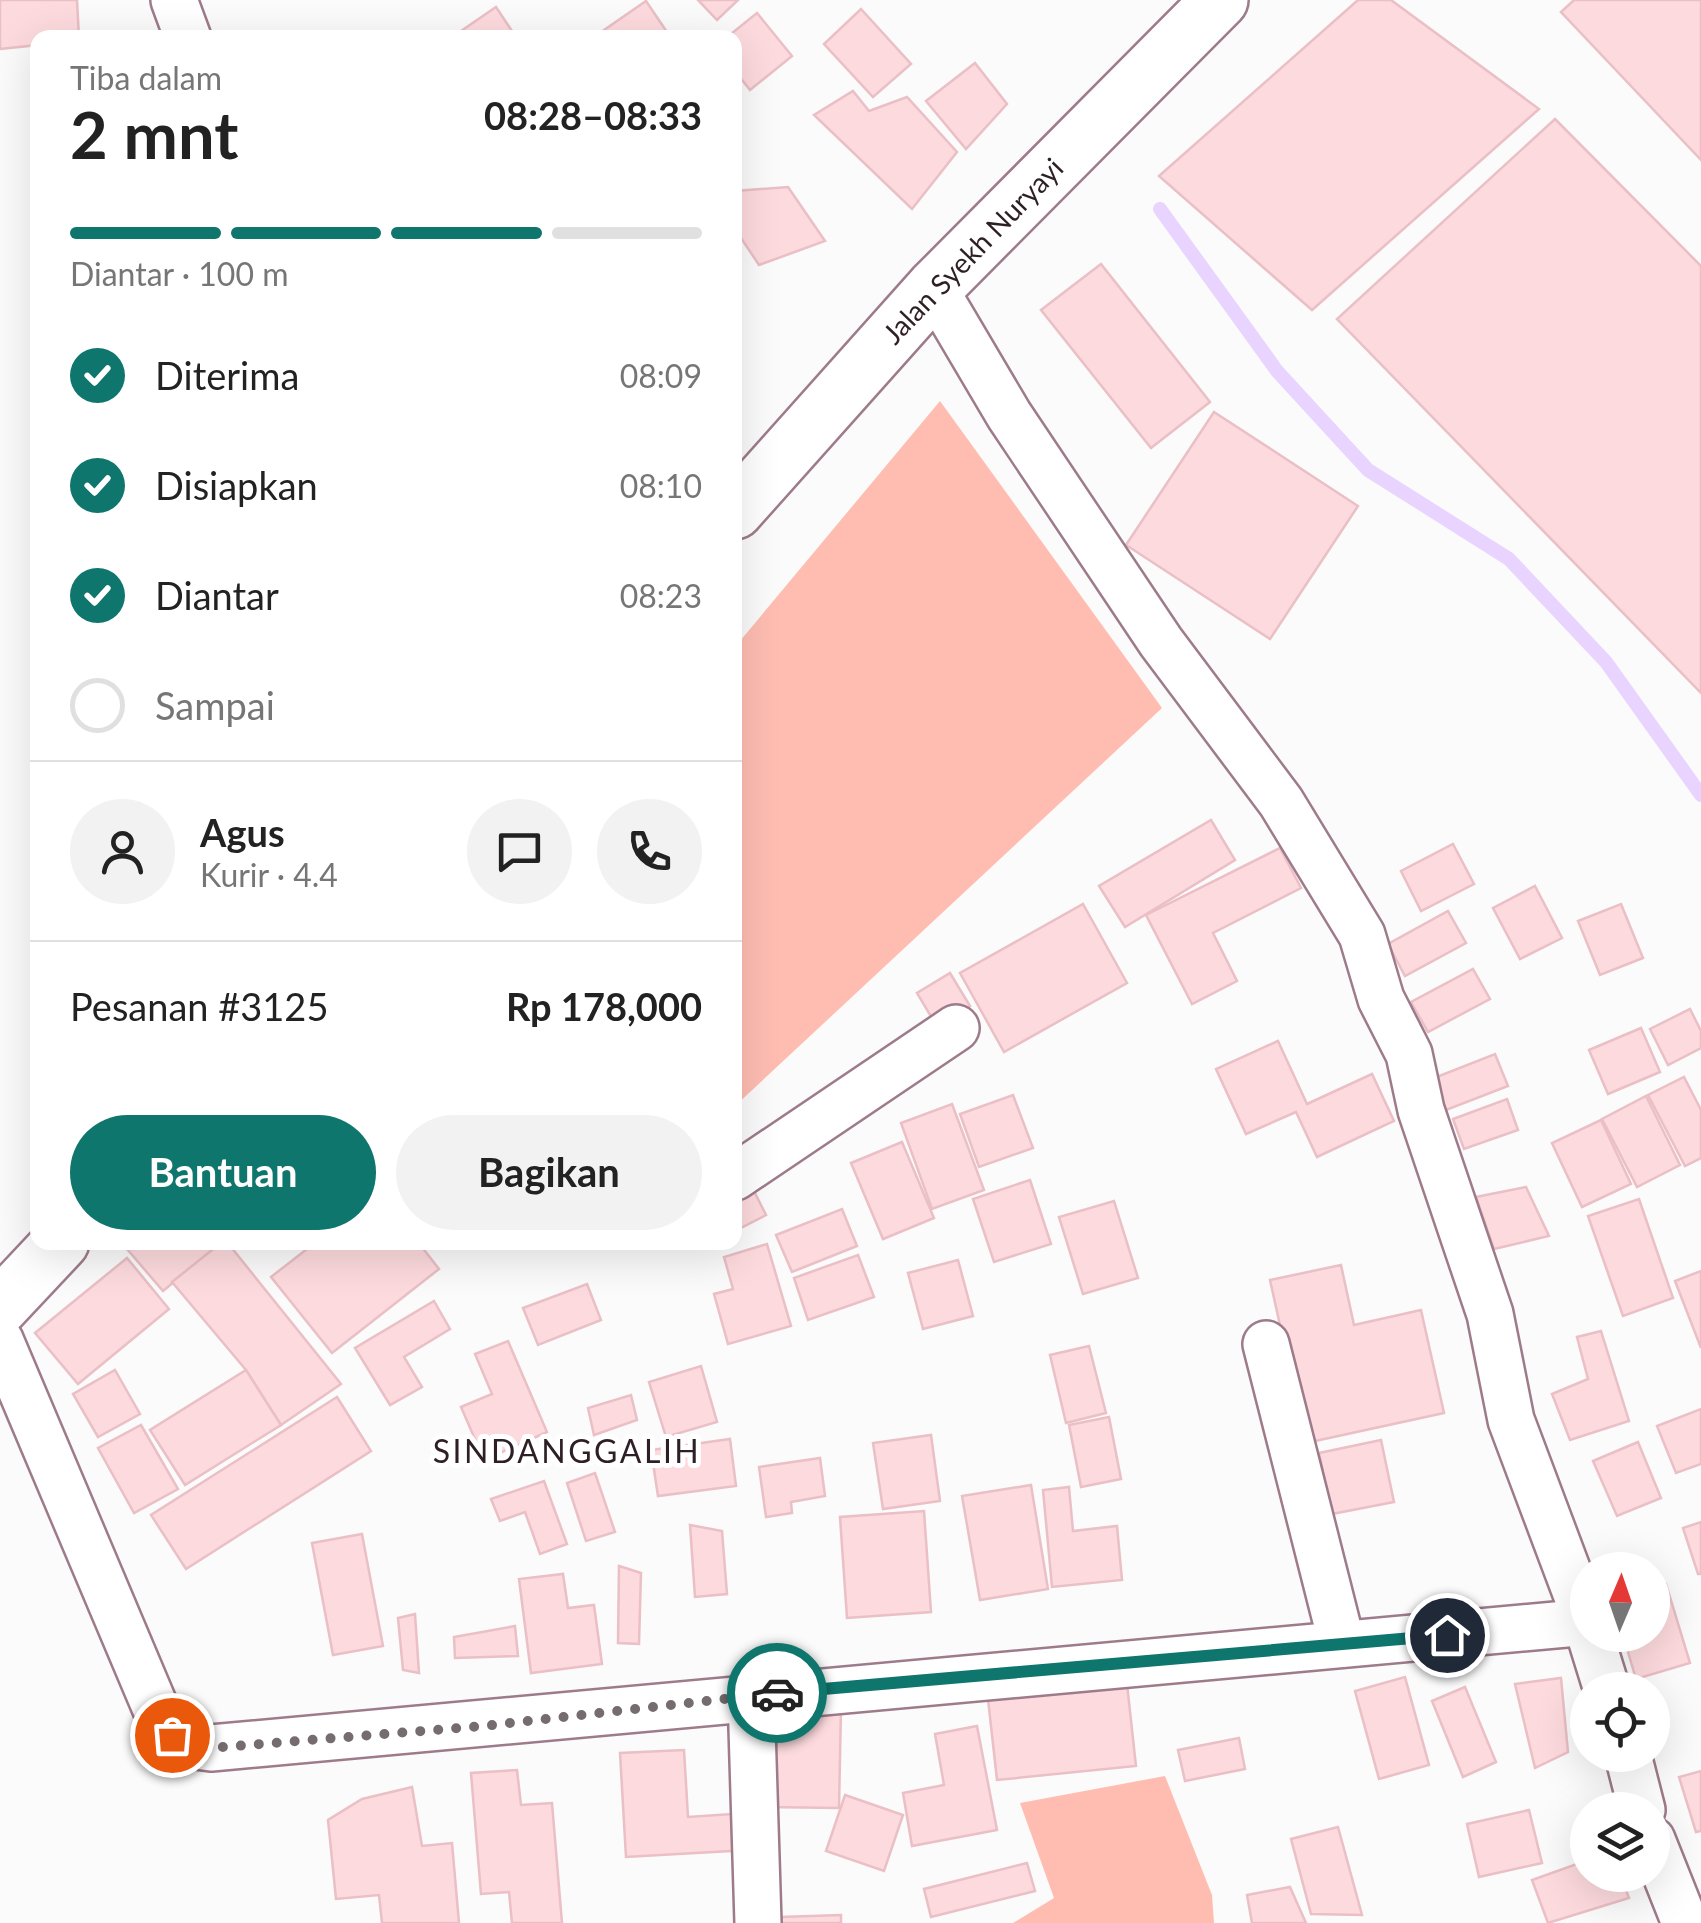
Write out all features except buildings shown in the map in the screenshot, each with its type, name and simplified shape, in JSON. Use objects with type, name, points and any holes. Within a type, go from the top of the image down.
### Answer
[{"type":"main road","name":"Jalan Syekh Nuryayi","points":[[742,503],[934,288],[1220,0]]},
{"type":"main road","points":[[0,1308],[54,1250]]},
{"type":"street","points":[[174,0],[185,30]]},
{"type":"street","points":[[934,288],[1008,415],[1161,642],[1280,802],[1362,935],[1382,999],[1409,1054],[1421,1110],[1490,1314],[1511,1420],[1570,1578]]},
{"type":"street","points":[[742,1171],[956,1028]]},
{"type":"street","points":[[0,1340],[161,1721],[188,1745],[211,1748],[484,1726],[752,1696],[1570,1624]]},
{"type":"street","points":[[1266,1344],[1342,1644]]},
{"type":"street","points":[[752,1696],[758,1923]]},
{"type":"street","points":[[1670,1885],[1685,1923]]},
{"type":"shaded area","points":[[940,401],[1162,708],[742,1099],[742,639]]},
{"type":"shaded area","points":[[1165,1776],[1212,1895],[1214,1923],[1013,1923],[1054,1898],[1020,1803]]},
{"type":"waterway","points":[[1160,209],[1277,371],[1368,470],[1509,559],[1606,662],[1701,795]]},
{"type":"way so far","points":[[172,1735],[188,1745],[211,1748],[484,1726],[777,1693]]},
{"type":"district","name":"SINDANGGALIH","points":[[567,1452]]},
{"type":"route","points":[[777,1693],[1447,1635]]}]
